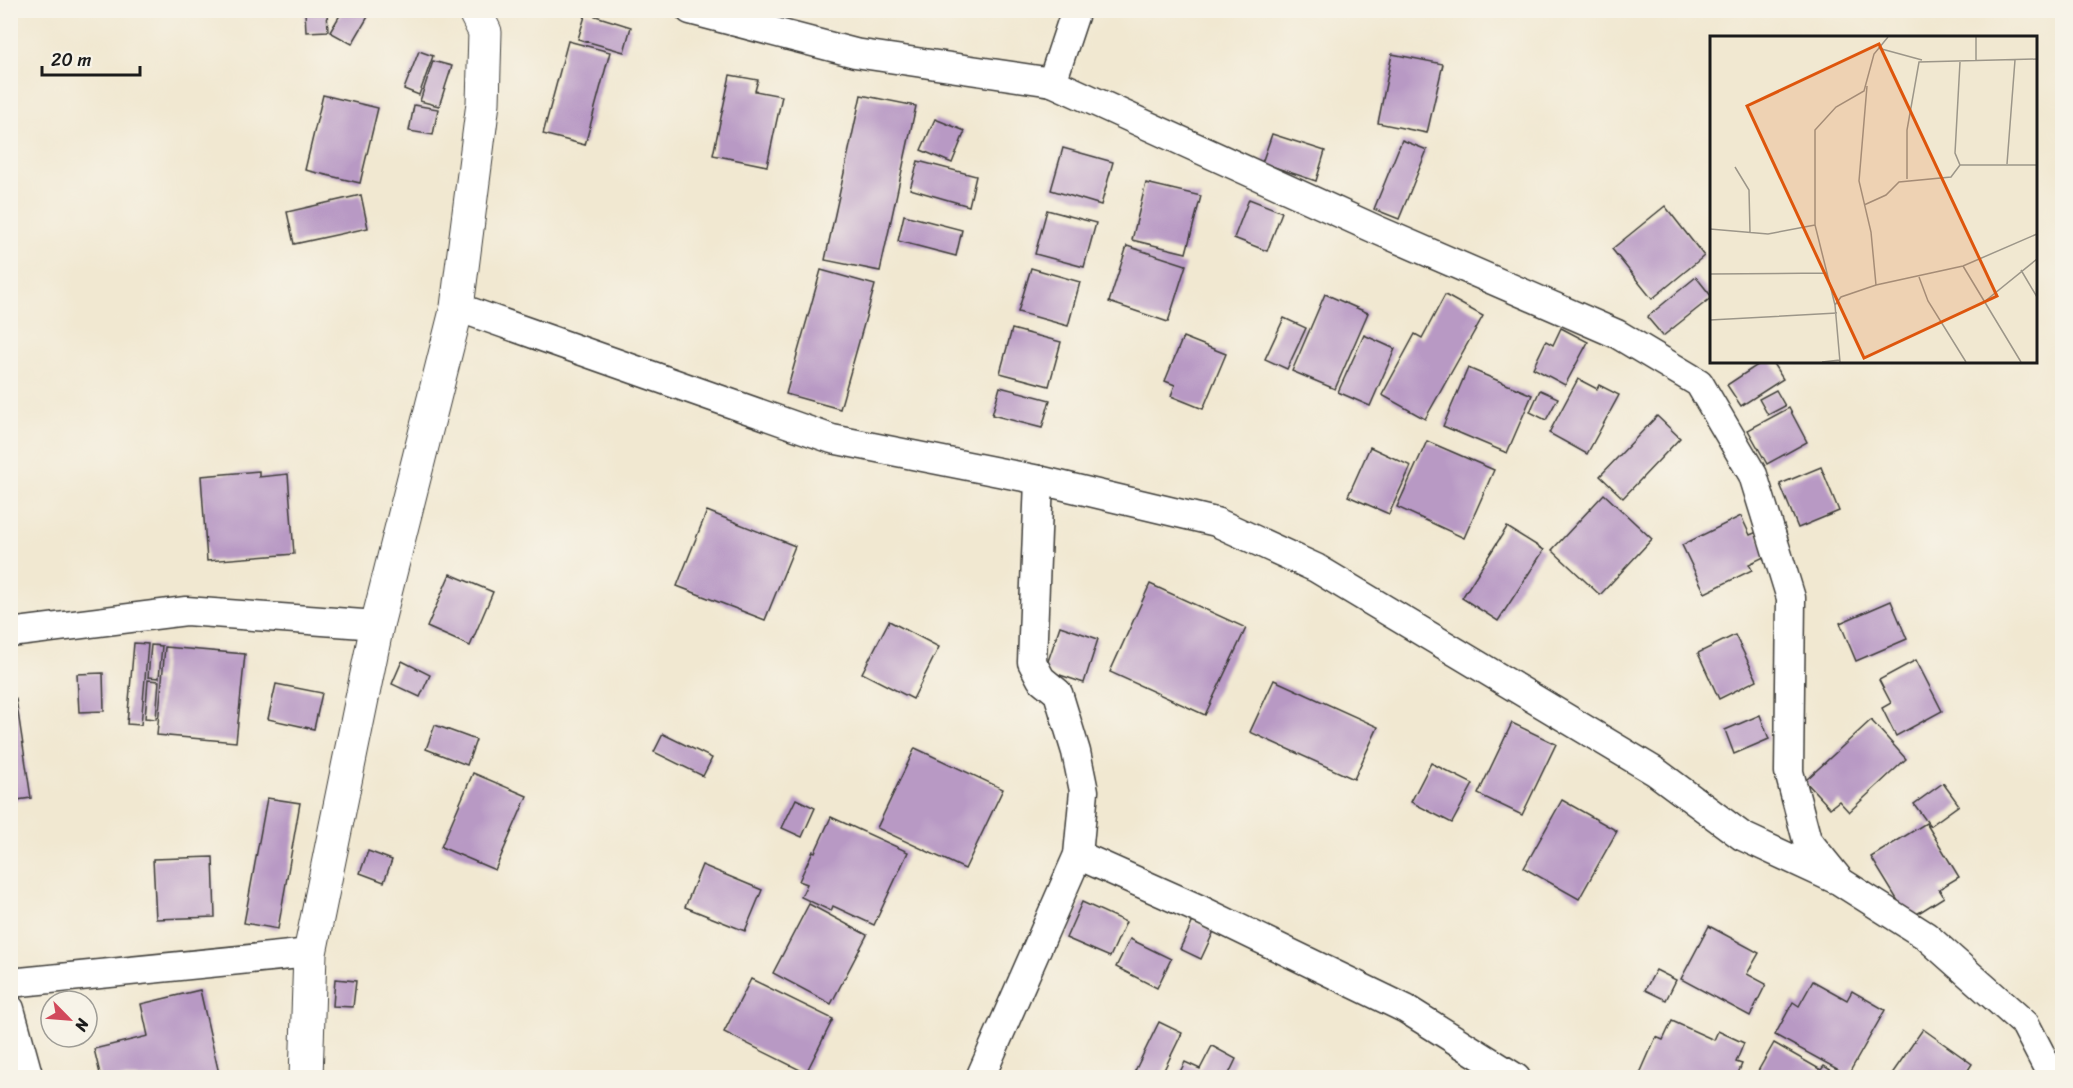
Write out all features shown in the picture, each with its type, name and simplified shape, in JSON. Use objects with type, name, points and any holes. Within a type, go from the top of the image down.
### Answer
[{"type":"street","points":[[306,1077],[310,953],[377,625],[457,307],[483,103],[484,32],[474,10]]},
{"type":"street","points":[[1052,82],[1076,10]]},
{"type":"street","points":[[693,11],[855,53],[1052,82],[1364,224],[1617,334],[1699,383],[1753,475],[1791,598],[1789,772],[1807,840],[1840,882]]},
{"type":"street","points":[[457,307],[832,439],[1038,480],[1216,522],[1316,568],[1656,772],[1742,836],[1840,882],[1926,936],[2025,1024],[2049,1075]]},
{"type":"street","points":[[980,1077],[1078,855],[1084,791],[1076,752],[1058,693],[1041,680],[1032,662],[1038,480]]},
{"type":"street","points":[[10,633],[186,611],[377,625]]},
{"type":"street","points":[[1078,855],[1201,910],[1406,1009],[1516,1077]]},
{"type":"street","points":[[10,983],[310,953]]},
{"type":"street","points":[[10,1009],[29,1077]]},
{"type":"building","points":[[327,10],[328,31],[306,32],[305,11]]},
{"type":"building","points":[[343,10],[360,10],[369,15],[352,44],[330,32]]},
{"type":"building","points":[[586,13],[631,27],[624,52],[578,39]]},
{"type":"building","points":[[568,41],[610,52],[585,145],[543,134]]},
{"type":"building","points":[[419,51],[433,56],[419,95],[404,89]]},
{"type":"building","points":[[1392,54],[1443,64],[1427,133],[1378,123]]},
{"type":"building","points":[[433,61],[452,66],[439,106],[420,101]]},
{"type":"building","points":[[730,75],[758,80],[755,91],[782,96],[767,166],[713,155]]},
{"type":"building","points":[[323,95],[378,108],[360,183],[305,170]]},
{"type":"building","points":[[861,95],[916,106],[880,271],[825,260]]},
{"type":"building","points":[[414,105],[438,109],[433,135],[409,131]]},
{"type":"building","points":[[935,119],[965,131],[952,163],[921,150]]},
{"type":"building","points":[[1272,134],[1325,151],[1316,181],[1262,163]]},
{"type":"building","points":[[1402,140],[1427,150],[1399,219],[1374,209]]},
{"type":"building","points":[[1063,148],[1113,162],[1101,205],[1051,190]]},
{"type":"building","points":[[918,161],[976,176],[969,206],[910,189]]},
{"type":"building","points":[[1146,183],[1201,196],[1186,253],[1132,240]]},
{"type":"building","points":[[361,195],[368,228],[294,244],[287,212]]},
{"type":"building","points":[[1249,199],[1282,212],[1267,251],[1234,238]]},
{"type":"building","points":[[1665,206],[1704,256],[1652,299],[1612,249]]},
{"type":"building","points":[[1047,210],[1096,223],[1084,267],[1035,254]]},
{"type":"building","points":[[904,215],[962,230],[956,256],[898,241]]},
{"type":"building","points":[[1127,246],[1186,265],[1168,322],[1109,302]]},
{"type":"building","points":[[1031,268],[1080,282],[1068,326],[1018,312]]},
{"type":"building","points":[[821,270],[875,285],[840,409],[786,394]]},
{"type":"building","points":[[1696,277],[1710,294],[1710,299],[1663,336],[1647,317]]},
{"type":"building","points":[[1325,294],[1368,313],[1335,389],[1292,371]]},
{"type":"building","points":[[1445,295],[1483,316],[1425,419],[1382,395],[1415,334],[1422,338]]},
{"type":"building","points":[[1284,318],[1306,328],[1287,369],[1265,359]]},
{"type":"building","points":[[1561,328],[1588,342],[1565,385],[1533,368],[1546,341],[1553,345]]},
{"type":"building","points":[[1012,329],[1061,342],[1049,386],[1000,373]]},
{"type":"building","points":[[1364,335],[1395,349],[1370,406],[1338,392]]},
{"type":"building","points":[[1183,337],[1226,354],[1203,409],[1171,396],[1175,385],[1165,381]]},
{"type":"building","points":[[1760,363],[1773,363],[1783,379],[1741,406],[1727,385]]},
{"type":"building","points":[[1468,368],[1532,395],[1507,453],[1443,426]]},
{"type":"building","points":[[1578,379],[1597,389],[1599,385],[1619,395],[1587,454],[1549,433]]},
{"type":"building","points":[[1000,387],[1050,400],[1042,428],[992,415]]},
{"type":"building","points":[[1540,390],[1558,398],[1546,420],[1530,412]]},
{"type":"building","points":[[1776,390],[1785,406],[1768,415],[1759,399]]},
{"type":"building","points":[[1789,408],[1807,442],[1767,464],[1748,430]]},
{"type":"building","points":[[1657,416],[1680,438],[1623,498],[1600,476]]},
{"type":"building","points":[[1427,441],[1494,470],[1464,538],[1397,507]]},
{"type":"building","points":[[1370,447],[1411,466],[1389,514],[1348,496]]},
{"type":"building","points":[[1821,467],[1839,511],[1798,528],[1780,484]]},
{"type":"building","points":[[259,471],[259,477],[288,474],[294,554],[207,561],[201,476]]},
{"type":"building","points":[[1604,494],[1652,539],[1600,595],[1552,550]]},
{"type":"building","points":[[707,511],[795,546],[765,620],[677,586]]},
{"type":"building","points":[[1741,516],[1750,535],[1757,532],[1768,555],[1749,564],[1752,570],[1705,593],[1682,545]]},
{"type":"building","points":[[1507,527],[1544,550],[1498,621],[1462,598]]},
{"type":"building","points":[[450,574],[493,592],[470,646],[427,627]]},
{"type":"building","points":[[1150,584],[1246,628],[1205,715],[1110,672]]},
{"type":"building","points":[[1891,601],[1907,639],[1856,661],[1840,623]]},
{"type":"building","points":[[889,621],[939,647],[913,699],[862,673]]},
{"type":"building","points":[[1060,626],[1098,639],[1084,683],[1045,670]]},
{"type":"building","points":[[1735,635],[1757,680],[1719,699],[1698,653]]},
{"type":"building","points":[[134,643],[148,644],[141,725],[127,724]]},
{"type":"building","points":[[151,645],[162,646],[159,678],[148,677]]},
{"type":"building","points":[[165,647],[245,654],[236,742],[157,735]]},
{"type":"building","points":[[1916,660],[1942,711],[1896,736],[1882,708],[1891,703],[1879,680]]},
{"type":"building","points":[[402,661],[430,675],[420,697],[392,684]]},
{"type":"building","points":[[103,673],[104,711],[79,712],[77,674]]},
{"type":"building","points":[[148,680],[159,681],[156,719],[145,718]]},
{"type":"building","points":[[1274,680],[1378,727],[1354,779],[1250,732]]},
{"type":"building","points":[[276,684],[322,693],[314,729],[268,719]]},
{"type":"building","points":[[16,699],[31,798],[10,801],[10,700]]},
{"type":"building","points":[[1760,715],[1769,739],[1734,754],[1725,730]]},
{"type":"building","points":[[1871,720],[1906,759],[1849,812],[1839,801],[1830,808],[1805,781]]},
{"type":"building","points":[[1512,723],[1556,744],[1522,815],[1478,794]]},
{"type":"building","points":[[435,725],[476,740],[467,765],[426,749]]},
{"type":"building","points":[[663,734],[712,758],[703,776],[654,752]]},
{"type":"building","points":[[915,748],[1003,789],[965,869],[877,828]]},
{"type":"building","points":[[1431,763],[1473,784],[1452,823],[1411,802]]},
{"type":"building","points":[[473,773],[527,796],[495,870],[441,847]]},
{"type":"building","points":[[1943,783],[1959,805],[1930,826],[1914,804]]},
{"type":"building","points":[[267,798],[300,803],[278,929],[244,923]]},
{"type":"building","points":[[796,799],[815,808],[802,837],[782,828]]},
{"type":"building","points":[[1562,800],[1617,831],[1579,899],[1524,868]]},
{"type":"building","points":[[831,817],[908,852],[874,925],[833,906],[831,911],[801,897],[807,884],[799,881]]},
{"type":"building","points":[[1926,823],[1959,877],[1939,889],[1944,897],[1909,919],[1871,857]]},
{"type":"building","points":[[368,851],[392,860],[384,882],[360,873]]},
{"type":"building","points":[[213,857],[215,917],[156,919],[153,859]]},
{"type":"building","points":[[702,865],[762,890],[745,931],[685,907]]},
{"type":"building","points":[[1082,902],[1126,922],[1110,957],[1066,938]]},
{"type":"building","points":[[809,904],[867,935],[831,1004],[773,973]]},
{"type":"building","points":[[1193,921],[1214,931],[1201,959],[1180,949]]},
{"type":"building","points":[[1709,926],[1759,953],[1747,974],[1766,984],[1750,1016],[1681,979]]},
{"type":"building","points":[[1130,939],[1171,959],[1157,988],[1116,967]]},
{"type":"building","points":[[1656,970],[1676,980],[1666,1000],[1645,990]]},
{"type":"building","points":[[335,979],[356,981],[353,1007],[333,1006]]},
{"type":"building","points":[[751,979],[833,1019],[806,1073],[724,1032]]},
{"type":"building","points":[[1813,981],[1847,1000],[1852,991],[1885,1010],[1848,1075],[1775,1035],[1793,1002],[1799,1006]]},
{"type":"building","points":[[200,990],[220,1078],[101,1078],[94,1049],[148,1036],[141,1004]]},
{"type":"building","points":[[1672,1021],[1714,1040],[1718,1031],[1744,1043],[1736,1062],[1742,1064],[1736,1078],[1638,1078],[1656,1037],[1663,1040]]},
{"type":"building","points":[[1159,1022],[1182,1033],[1160,1078],[1142,1078],[1134,1073]]},
{"type":"building","points":[[1923,1029],[1972,1064],[1963,1078],[1889,1078]]},
{"type":"building","points":[[1774,1043],[1821,1070],[1824,1066],[1844,1078],[1754,1078]]},
{"type":"building","points":[[1212,1046],[1236,1059],[1227,1078],[1177,1078],[1185,1062],[1200,1069]]}]
